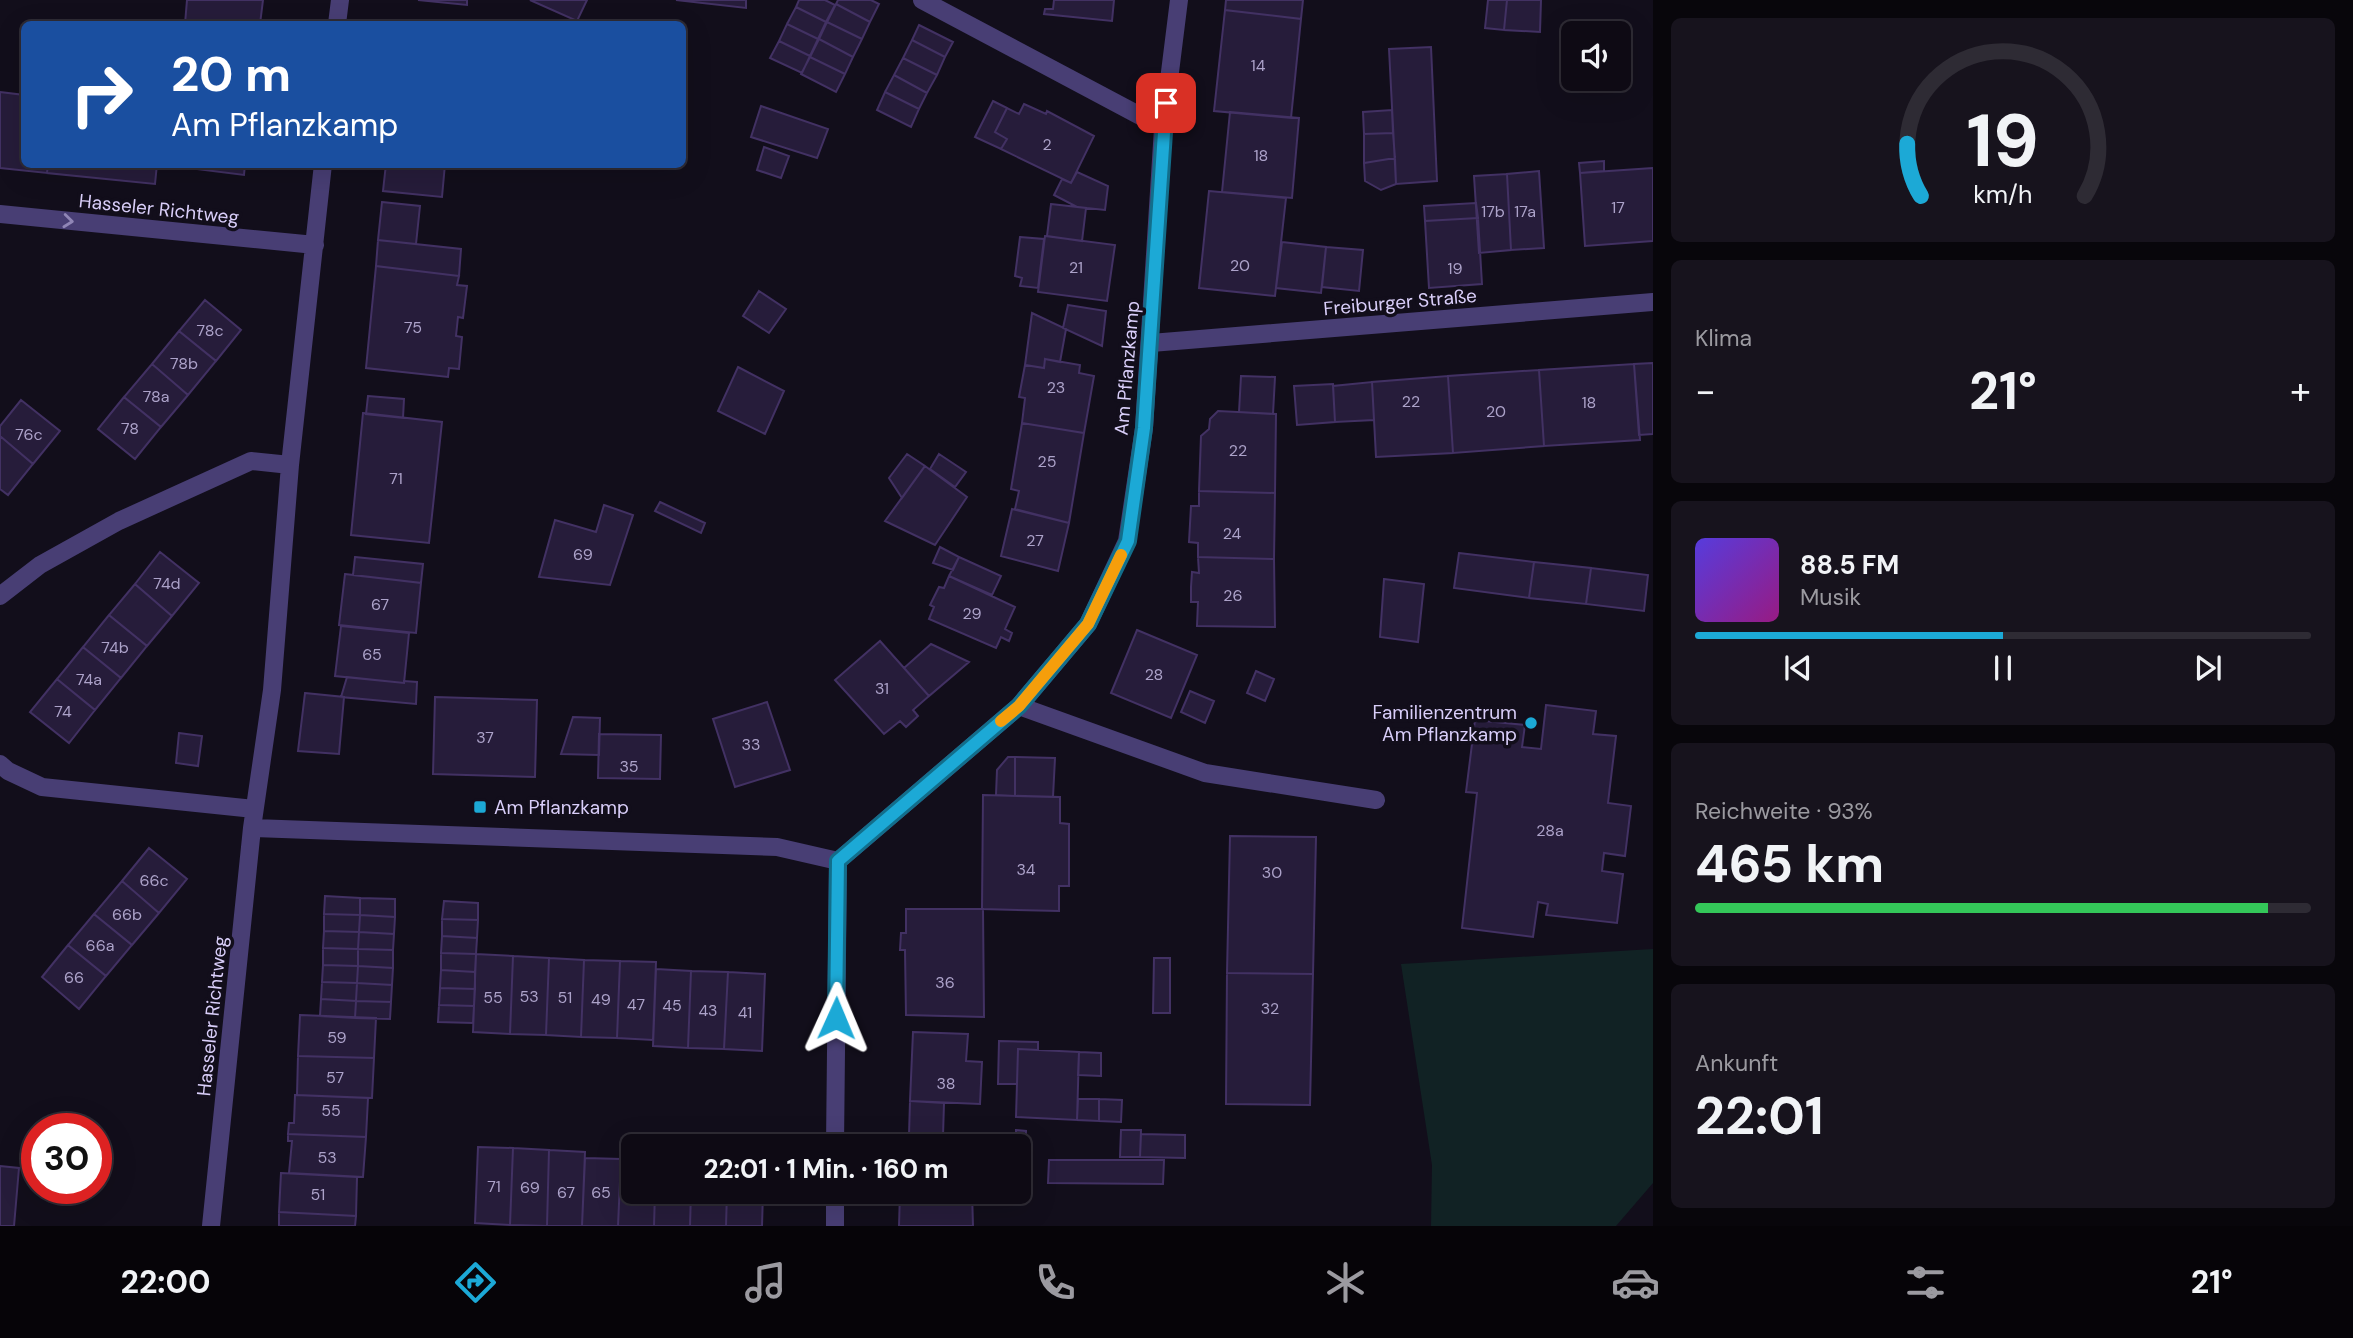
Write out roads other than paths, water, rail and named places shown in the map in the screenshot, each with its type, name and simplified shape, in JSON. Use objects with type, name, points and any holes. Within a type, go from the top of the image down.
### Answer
[{"type":"street","points":[[337,21],[340,0]]},
{"type":"street","points":[[922,0],[1163,128]]},
{"type":"street","name":"Am Pflanzkamp","points":[[838,861],[1019,706],[1088,624],[1128,541],[1144,428],[1163,128],[1180,0]]},
{"type":"street","name":"Hasseler Richtweg","points":[[211,1226],[254,810],[272,690],[290,464],[323,168]]},
{"type":"street","name":"Hasseler Richtweg","points":[[0,214],[315,245]]},
{"type":"street","name":"Freiburger Straße","points":[[1151,343],[1653,302]]},
{"type":"street","points":[[0,596],[40,565],[119,521],[251,461],[290,464]]},
{"type":"street","points":[[1019,706],[1205,773],[1376,800]]},
{"type":"street","points":[[0,764],[8,771],[42,787],[254,810]]},
{"type":"street","points":[[252,828],[777,847],[838,861],[835,1134]]},
{"type":"street","points":[[835,1204],[835,1226]]},
{"type":"place","name":"Familienzentrum Am Pflanzkamp","points":[[1531,723]]},
{"type":"place","name":"Am Pflanzkamp","points":[[480,807]]}]
